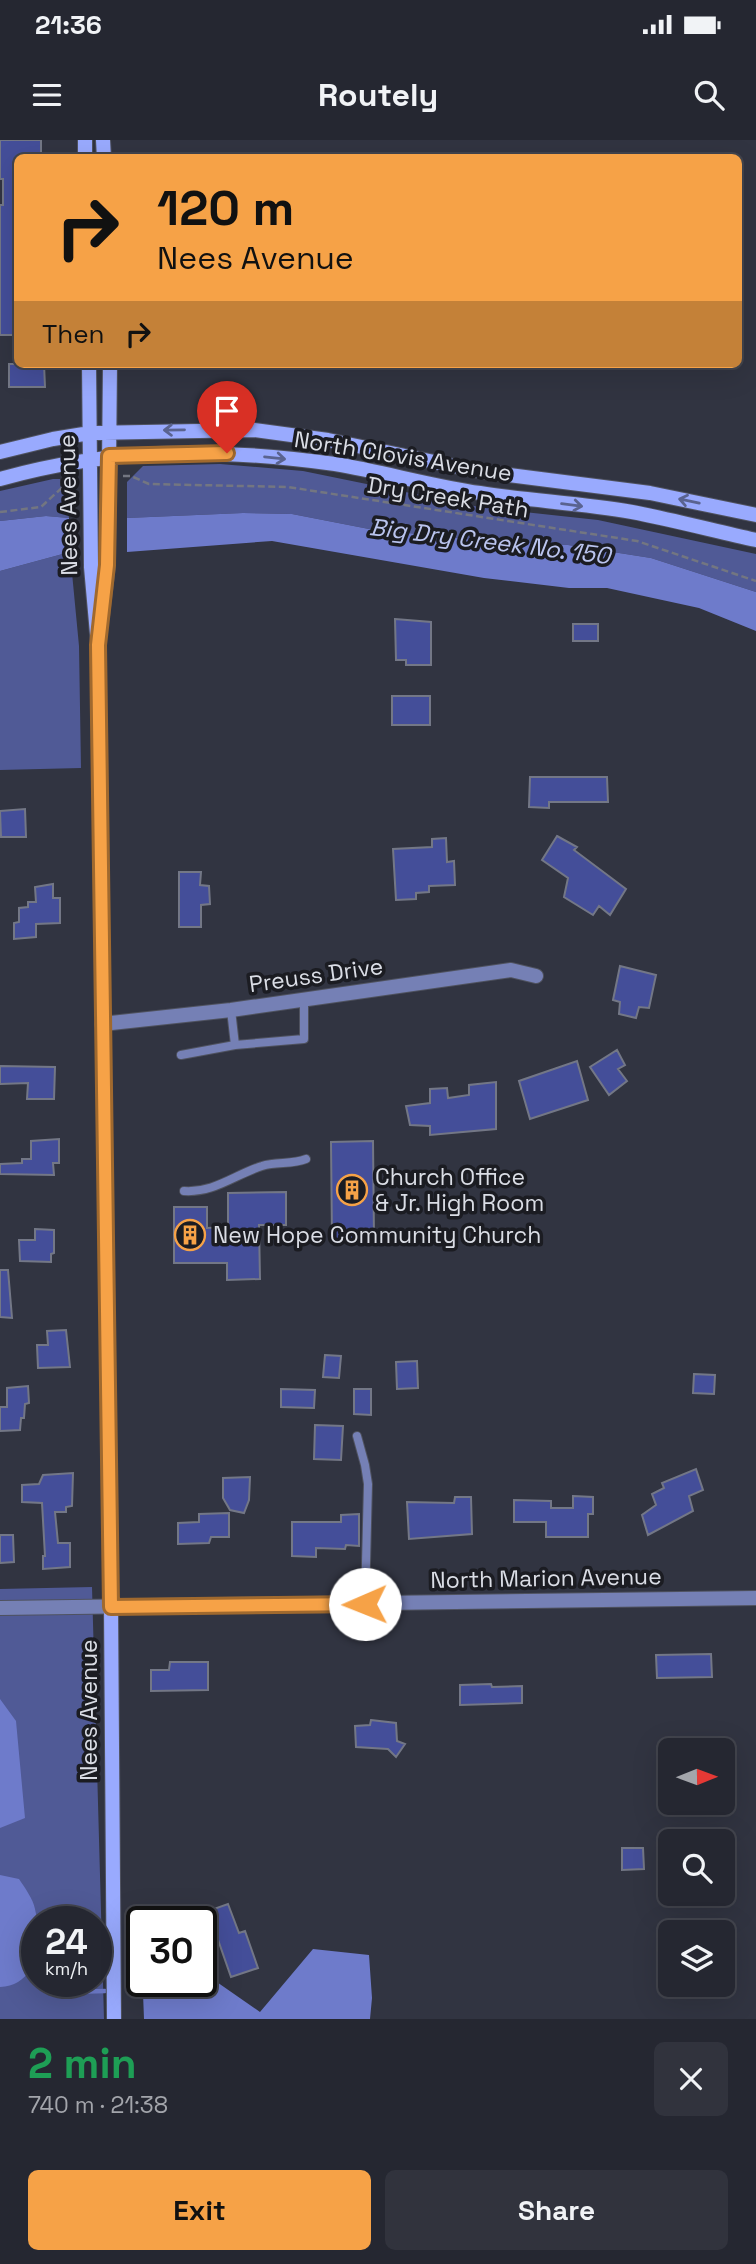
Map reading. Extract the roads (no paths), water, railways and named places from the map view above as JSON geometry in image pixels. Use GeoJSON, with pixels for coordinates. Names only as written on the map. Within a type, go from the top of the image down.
{"type":"FeatureCollection","features":[{"type":"Feature","properties":{"kind":"main road","name":"Nees Avenue"},"geometry":{"type":"LineString","coordinates":[[89,368],[91,567],[98,645],[114,2019]]}},
{"type":"Feature","properties":{"kind":"main road","name":"Nees Avenue"},"geometry":{"type":"LineString","coordinates":[[98,645],[107,565],[110,368]]}},
{"type":"Feature","properties":{"kind":"main road","name":"North Clovis Avenue"},"geometry":{"type":"LineString","coordinates":[[0,453],[90,433],[226,429],[304,436],[478,471],[650,493],[756,515]]}},
{"type":"Feature","properties":{"kind":"main road","name":"North Clovis Avenue"},"geometry":{"type":"LineString","coordinates":[[0,479],[53,464],[90,458],[227,453],[336,465],[478,493],[632,512],[756,541]]}},
{"type":"Feature","properties":{"kind":"street","name":"Preuss Drive"},"geometry":{"type":"LineString","coordinates":[[102,1024],[231,1010],[512,971],[536,976]]}},
{"type":"Feature","properties":{"kind":"street","name":"North Marion Avenue"},"geometry":{"type":"LineString","coordinates":[[0,1608],[756,1598]]}},
{"type":"Feature","properties":{"kind":"lane"},"geometry":{"type":"LineString","coordinates":[[181,1055],[235,1045],[304,1039],[304,1000]]}},
{"type":"Feature","properties":{"kind":"lane"},"geometry":{"type":"LineString","coordinates":[[231,1010],[235,1045]]}},
{"type":"Feature","properties":{"kind":"lane"},"geometry":{"type":"LineString","coordinates":[[184,1191],[202,1192],[264,1165],[306,1159]]}},
{"type":"Feature","properties":{"kind":"lane"},"geometry":{"type":"LineString","coordinates":[[357,1436],[368,1484],[365,1604]]}},
{"type":"Feature","properties":{"kind":"place","name":"Church Office & Jr. High Room"},"geometry":{"type":"Point","coordinates":[352,1190]}},
{"type":"Feature","properties":{"kind":"place","name":"New Hope Community Church"},"geometry":{"type":"Point","coordinates":[190,1235]}},
{"type":"Feature","properties":{"kind":"water label","name":"Big Dry Creek No. 150"},"geometry":{"type":"Point","coordinates":[490,541]}}]}
